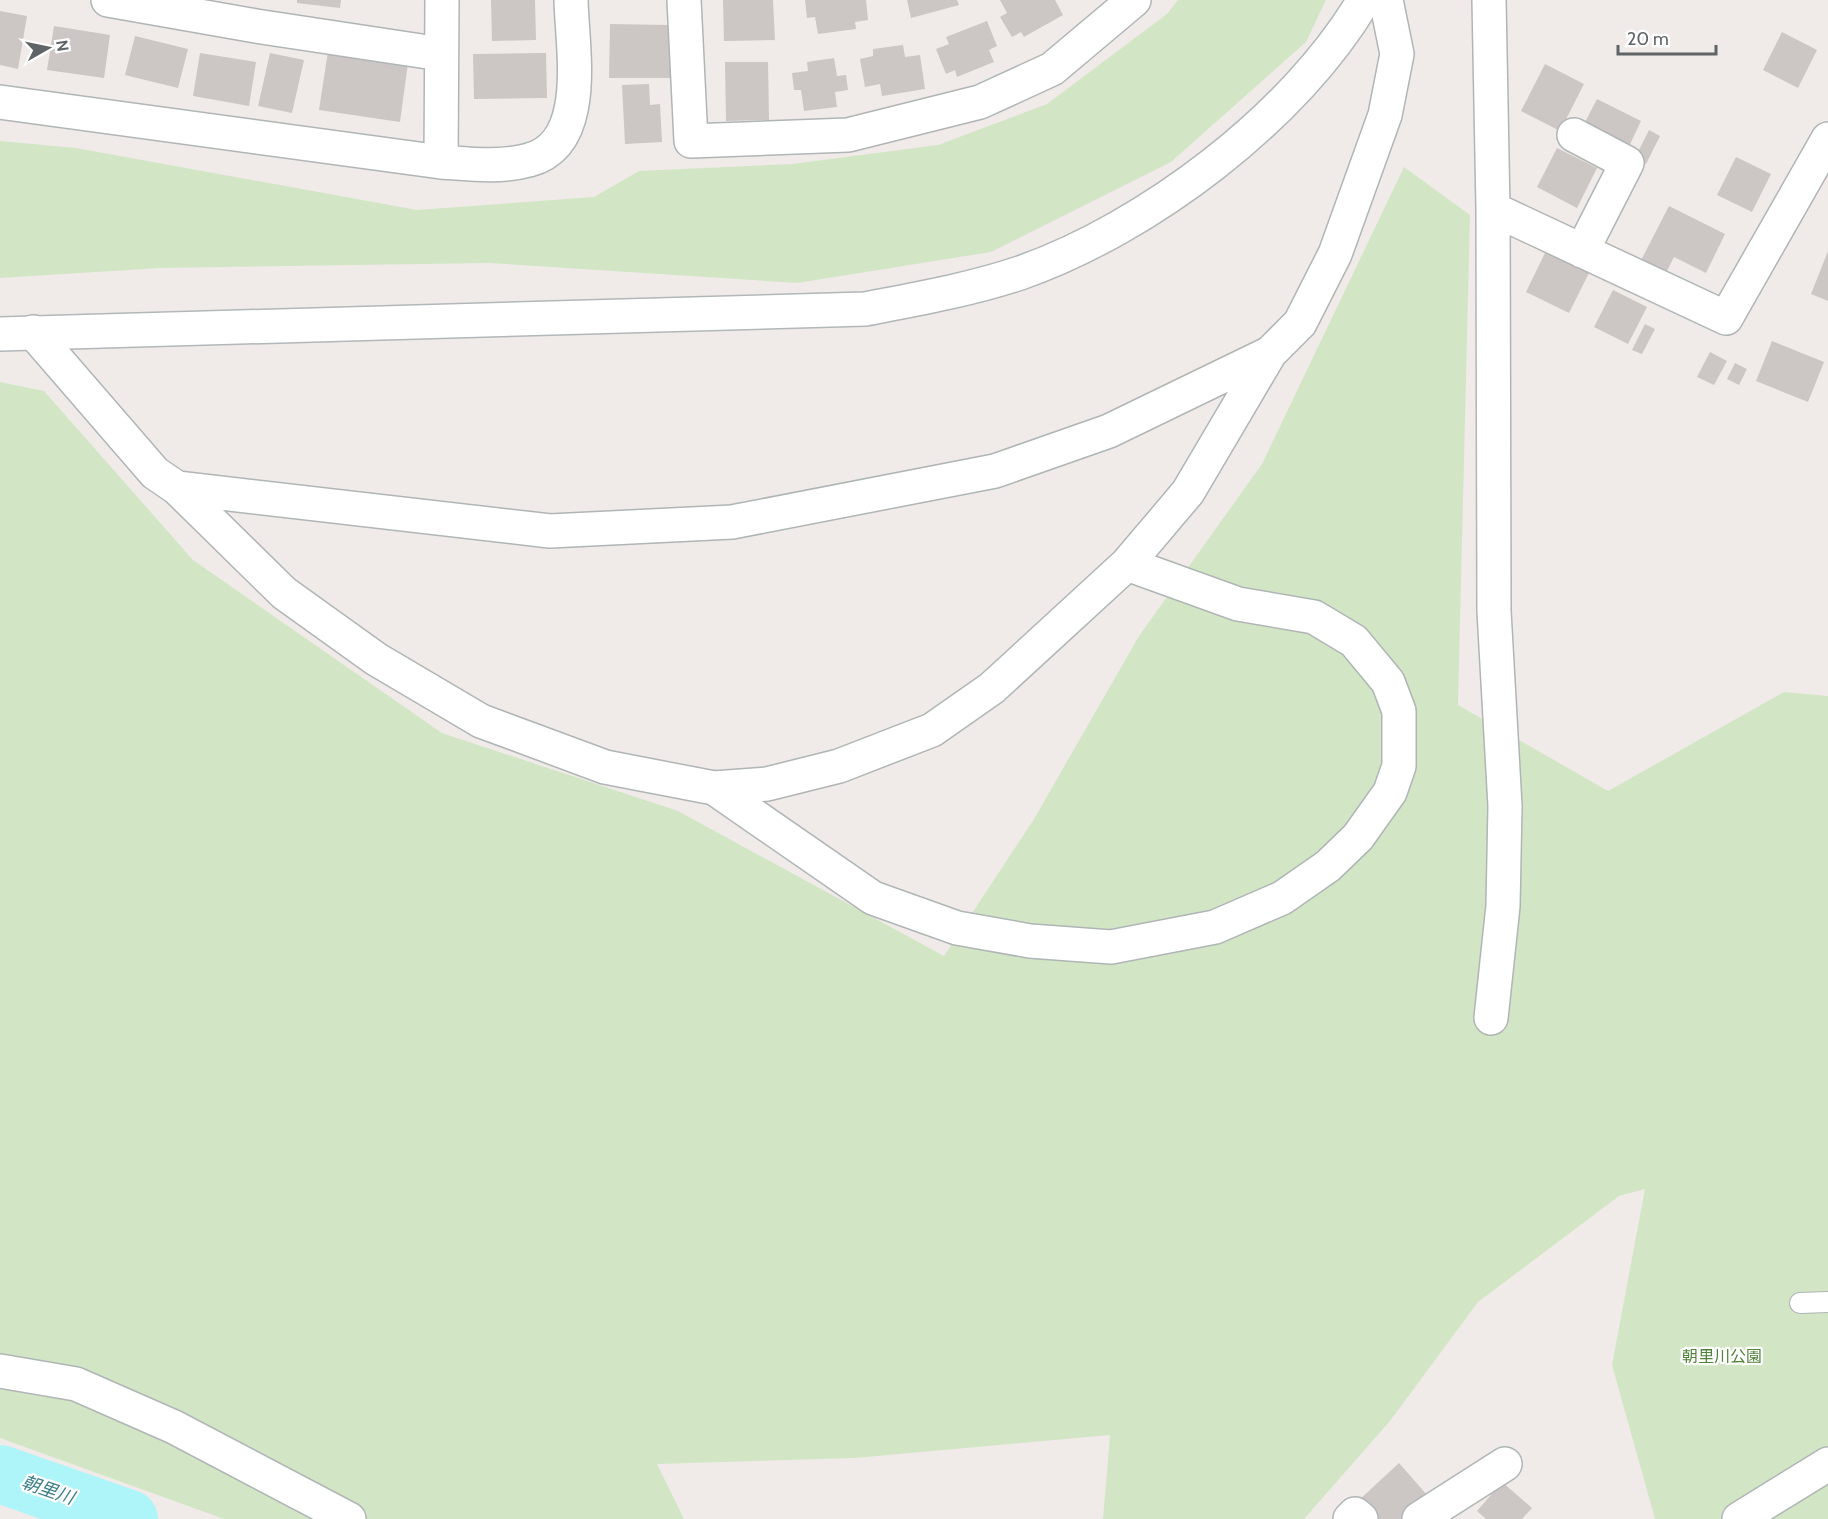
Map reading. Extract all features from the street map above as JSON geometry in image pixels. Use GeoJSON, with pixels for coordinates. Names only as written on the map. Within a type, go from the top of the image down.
{"type":"FeatureCollection","features":[{"type":"Feature","properties":{"kind":"street"},"geometry":{"type":"LineString","coordinates":[[108,0],[257,13],[441,54]]}},
{"type":"Feature","properties":{"kind":"street"},"geometry":{"type":"LineString","coordinates":[[441,162],[442,0]]}},
{"type":"Feature","properties":{"kind":"street"},"geometry":{"type":"LineString","coordinates":[[0,102],[441,162],[490,165],[530,160],[559,143],[574,105],[571,0]]}},
{"type":"Feature","properties":{"kind":"street"},"geometry":{"type":"LineString","coordinates":[[684,0],[691,141],[848,135],[980,102],[1052,69],[1134,0]]}},
{"type":"Feature","properties":{"kind":"street"},"geometry":{"type":"LineString","coordinates":[[0,334],[325,327],[441,320],[865,309],[960,291],[1021,272],[1091,242],[1145,212],[1209,166],[1280,106],[1350,24],[1364,0]]}},
{"type":"Feature","properties":{"kind":"street"},"geometry":{"type":"LineString","coordinates":[[33,332],[155,473],[177,488],[284,593],[376,659],[481,721],[605,767],[714,788],[767,784],[838,766],[932,730],[992,688],[1127,564],[1188,492],[1270,353],[1300,323],[1335,255],[1385,115],[1397,54],[1386,0]]}},
{"type":"Feature","properties":{"kind":"street"},"geometry":{"type":"LineString","coordinates":[[1489,0],[1493,209],[1494,611],[1505,806],[1503,906],[1491,1018]]}},
{"type":"Feature","properties":{"kind":"street"},"geometry":{"type":"LineString","coordinates":[[1574,135],[1628,164],[1582,251]]}},
{"type":"Feature","properties":{"kind":"street"},"geometry":{"type":"LineString","coordinates":[[1493,209],[1726,318],[1820,174],[1828,139]]}},
{"type":"Feature","properties":{"kind":"street"},"geometry":{"type":"LineString","coordinates":[[177,488],[550,531],[732,522],[995,471],[1109,430],[1270,353]]}},
{"type":"Feature","properties":{"kind":"street"},"geometry":{"type":"LineString","coordinates":[[714,788],[873,898],[957,928],[1030,941],[1111,947],[1215,927],[1282,898],[1328,866],[1358,837],[1390,792],[1399,766],[1399,711],[1388,682],[1354,641],[1314,617],[1238,604],[1127,564]]}},
{"type":"Feature","properties":{"kind":"street"},"geometry":{"type":"LineString","coordinates":[[0,1371],[76,1384],[174,1427],[349,1519]]}},
{"type":"Feature","properties":{"kind":"street"},"geometry":{"type":"LineString","coordinates":[[1419,1519],[1504,1464]]}},
{"type":"Feature","properties":{"kind":"street"},"geometry":{"type":"LineString","coordinates":[[1739,1519],[1828,1464]]}},
{"type":"Feature","properties":{"kind":"street"},"geometry":{"type":"LineString","coordinates":[[1350,1519],[1355,1514],[1361,1519]]}},
{"type":"Feature","properties":{"kind":"lane"},"geometry":{"type":"LineString","coordinates":[[1800,1303],[1828,1302]]}},
{"type":"Feature","properties":{"kind":"green space"},"geometry":{"type":"Polygon","coordinates":[[[1178,0],[1326,0],[1306,42],[1171,162],[991,252],[797,283],[489,263],[161,268],[0,278],[0,141],[76,148],[417,210],[594,197],[639,171],[792,164],[938,145],[1047,104],[1167,14],[1178,0]]]}},
{"type":"Feature","properties":{"kind":"green space","name":"朝里川公園"},"geometry":{"type":"Polygon","coordinates":[[[1404,167],[1470,215],[1458,705],[1608,791],[1784,692],[1828,696],[1828,1519],[1655,1519],[1612,1365],[1645,1189],[1619,1196],[1478,1302],[1390,1421],[1304,1519],[1103,1519],[1110,1435],[855,1458],[657,1464],[684,1519],[224,1519],[0,1438],[0,382],[44,391],[193,560],[442,733],[678,811],[944,956],[1034,819],[1139,636],[1262,464],[1404,167]]]}},
{"type":"Feature","properties":{"kind":"building"},"geometry":{"type":"Polygon","coordinates":[[[297,0],[341,0],[340,8],[297,3],[297,0]]]}},
{"type":"Feature","properties":{"kind":"building"},"geometry":{"type":"Polygon","coordinates":[[[491,0],[535,0],[536,40],[492,41],[491,0]]]}},
{"type":"Feature","properties":{"kind":"building"},"geometry":{"type":"Polygon","coordinates":[[[723,0],[773,0],[775,40],[724,41],[723,0]]]}},
{"type":"Feature","properties":{"kind":"building"},"geometry":{"type":"Polygon","coordinates":[[[805,0],[866,0],[868,20],[855,22],[856,29],[818,34],[815,17],[807,18],[805,0]]]}},
{"type":"Feature","properties":{"kind":"building"},"geometry":{"type":"Polygon","coordinates":[[[907,0],[957,0],[959,5],[911,18],[907,0]]]}},
{"type":"Feature","properties":{"kind":"building"},"geometry":{"type":"Polygon","coordinates":[[[1000,0],[1055,0],[1063,15],[1024,37],[1021,32],[1012,37],[1000,17],[1007,13],[1000,0]]]}},
{"type":"Feature","properties":{"kind":"building"},"geometry":{"type":"Polygon","coordinates":[[[0,11],[27,16],[18,69],[0,65],[0,11]]]}},
{"type":"Feature","properties":{"kind":"building"},"geometry":{"type":"Polygon","coordinates":[[[987,21],[997,46],[989,50],[994,62],[957,77],[955,70],[946,74],[936,49],[949,44],[946,37],[987,21]]]}},
{"type":"Feature","properties":{"kind":"building"},"geometry":{"type":"Polygon","coordinates":[[[610,24],[670,25],[670,78],[609,78],[610,24]]]}},
{"type":"Feature","properties":{"kind":"building"},"geometry":{"type":"Polygon","coordinates":[[[54,26],[110,35],[104,78],[47,70],[54,26]]]}},
{"type":"Feature","properties":{"kind":"building"},"geometry":{"type":"Polygon","coordinates":[[[1782,32],[1817,50],[1798,88],[1763,70],[1782,32]]]}},
{"type":"Feature","properties":{"kind":"building"},"geometry":{"type":"Polygon","coordinates":[[[135,36],[188,49],[178,88],[125,75],[135,36]]]}},
{"type":"Feature","properties":{"kind":"building"},"geometry":{"type":"Polygon","coordinates":[[[903,45],[905,57],[920,55],[925,89],[882,96],[880,84],[865,87],[860,59],[873,56],[873,49],[903,45]]]}},
{"type":"Feature","properties":{"kind":"building"},"geometry":{"type":"Polygon","coordinates":[[[328,51],[408,63],[400,122],[319,110],[328,51]]]}},
{"type":"Feature","properties":{"kind":"building"},"geometry":{"type":"Polygon","coordinates":[[[200,53],[256,62],[249,106],[193,96],[200,53]]]}},
{"type":"Feature","properties":{"kind":"building"},"geometry":{"type":"Polygon","coordinates":[[[270,53],[304,60],[292,113],[258,106],[270,53]]]}},
{"type":"Feature","properties":{"kind":"building"},"geometry":{"type":"Polygon","coordinates":[[[546,53],[547,98],[474,99],[473,54],[546,53]]]}},
{"type":"Feature","properties":{"kind":"building"},"geometry":{"type":"Polygon","coordinates":[[[834,58],[837,76],[846,75],[848,90],[835,92],[837,107],[804,111],[801,90],[794,90],[792,73],[808,71],[807,62],[834,58]]]}},
{"type":"Feature","properties":{"kind":"building"},"geometry":{"type":"Polygon","coordinates":[[[725,62],[768,62],[769,120],[726,121],[725,62]]]}},
{"type":"Feature","properties":{"kind":"building"},"geometry":{"type":"Polygon","coordinates":[[[1545,64],[1584,84],[1560,131],[1521,111],[1545,64]]]}},
{"type":"Feature","properties":{"kind":"building"},"geometry":{"type":"Polygon","coordinates":[[[649,84],[650,105],[660,104],[662,142],[625,144],[622,85],[649,84]]]}},
{"type":"Feature","properties":{"kind":"building"},"geometry":{"type":"Polygon","coordinates":[[[1597,99],[1641,121],[1624,157],[1579,134],[1597,99]]]}},
{"type":"Feature","properties":{"kind":"building"},"geometry":{"type":"Polygon","coordinates":[[[1649,130],[1660,136],[1646,164],[1635,158],[1649,130]]]}},
{"type":"Feature","properties":{"kind":"building"},"geometry":{"type":"Polygon","coordinates":[[[1557,148],[1597,168],[1577,208],[1537,187],[1557,148]]]}},
{"type":"Feature","properties":{"kind":"building"},"geometry":{"type":"Polygon","coordinates":[[[1736,157],[1771,174],[1752,212],[1717,195],[1736,157]]]}},
{"type":"Feature","properties":{"kind":"building"},"geometry":{"type":"Polygon","coordinates":[[[1669,206],[1725,234],[1706,273],[1674,257],[1661,283],[1636,270],[1669,206]]]}},
{"type":"Feature","properties":{"kind":"building"},"geometry":{"type":"Polygon","coordinates":[[[1546,251],[1589,273],[1569,313],[1526,292],[1546,251]]]}},
{"type":"Feature","properties":{"kind":"building"},"geometry":{"type":"Polygon","coordinates":[[[1828,251],[1828,301],[1811,294],[1828,251]]]}},
{"type":"Feature","properties":{"kind":"building"},"geometry":{"type":"Polygon","coordinates":[[[1613,290],[1647,307],[1628,344],[1594,327],[1613,290]]]}},
{"type":"Feature","properties":{"kind":"building"},"geometry":{"type":"Polygon","coordinates":[[[1645,324],[1655,329],[1642,354],[1632,350],[1645,324]]]}},
{"type":"Feature","properties":{"kind":"building"},"geometry":{"type":"Polygon","coordinates":[[[1772,341],[1824,362],[1808,402],[1756,381],[1772,341]]]}},
{"type":"Feature","properties":{"kind":"building"},"geometry":{"type":"Polygon","coordinates":[[[1710,352],[1727,361],[1714,385],[1697,377],[1710,352]]]}},
{"type":"Feature","properties":{"kind":"building"},"geometry":{"type":"Polygon","coordinates":[[[1735,363],[1747,369],[1739,385],[1727,379],[1735,363]]]}},
{"type":"Feature","properties":{"kind":"building"},"geometry":{"type":"Polygon","coordinates":[[[1399,1463],[1427,1495],[1401,1519],[1375,1519],[1358,1501],[1399,1463]]]}},
{"type":"Feature","properties":{"kind":"building"},"geometry":{"type":"Polygon","coordinates":[[[1502,1482],[1532,1508],[1522,1519],[1486,1519],[1477,1511],[1502,1482]]]}},
{"type":"Feature","properties":{"kind":"waterway","name":"朝里川"},"geometry":{"type":"LineString","coordinates":[[0,1474],[129,1519]]}}]}
